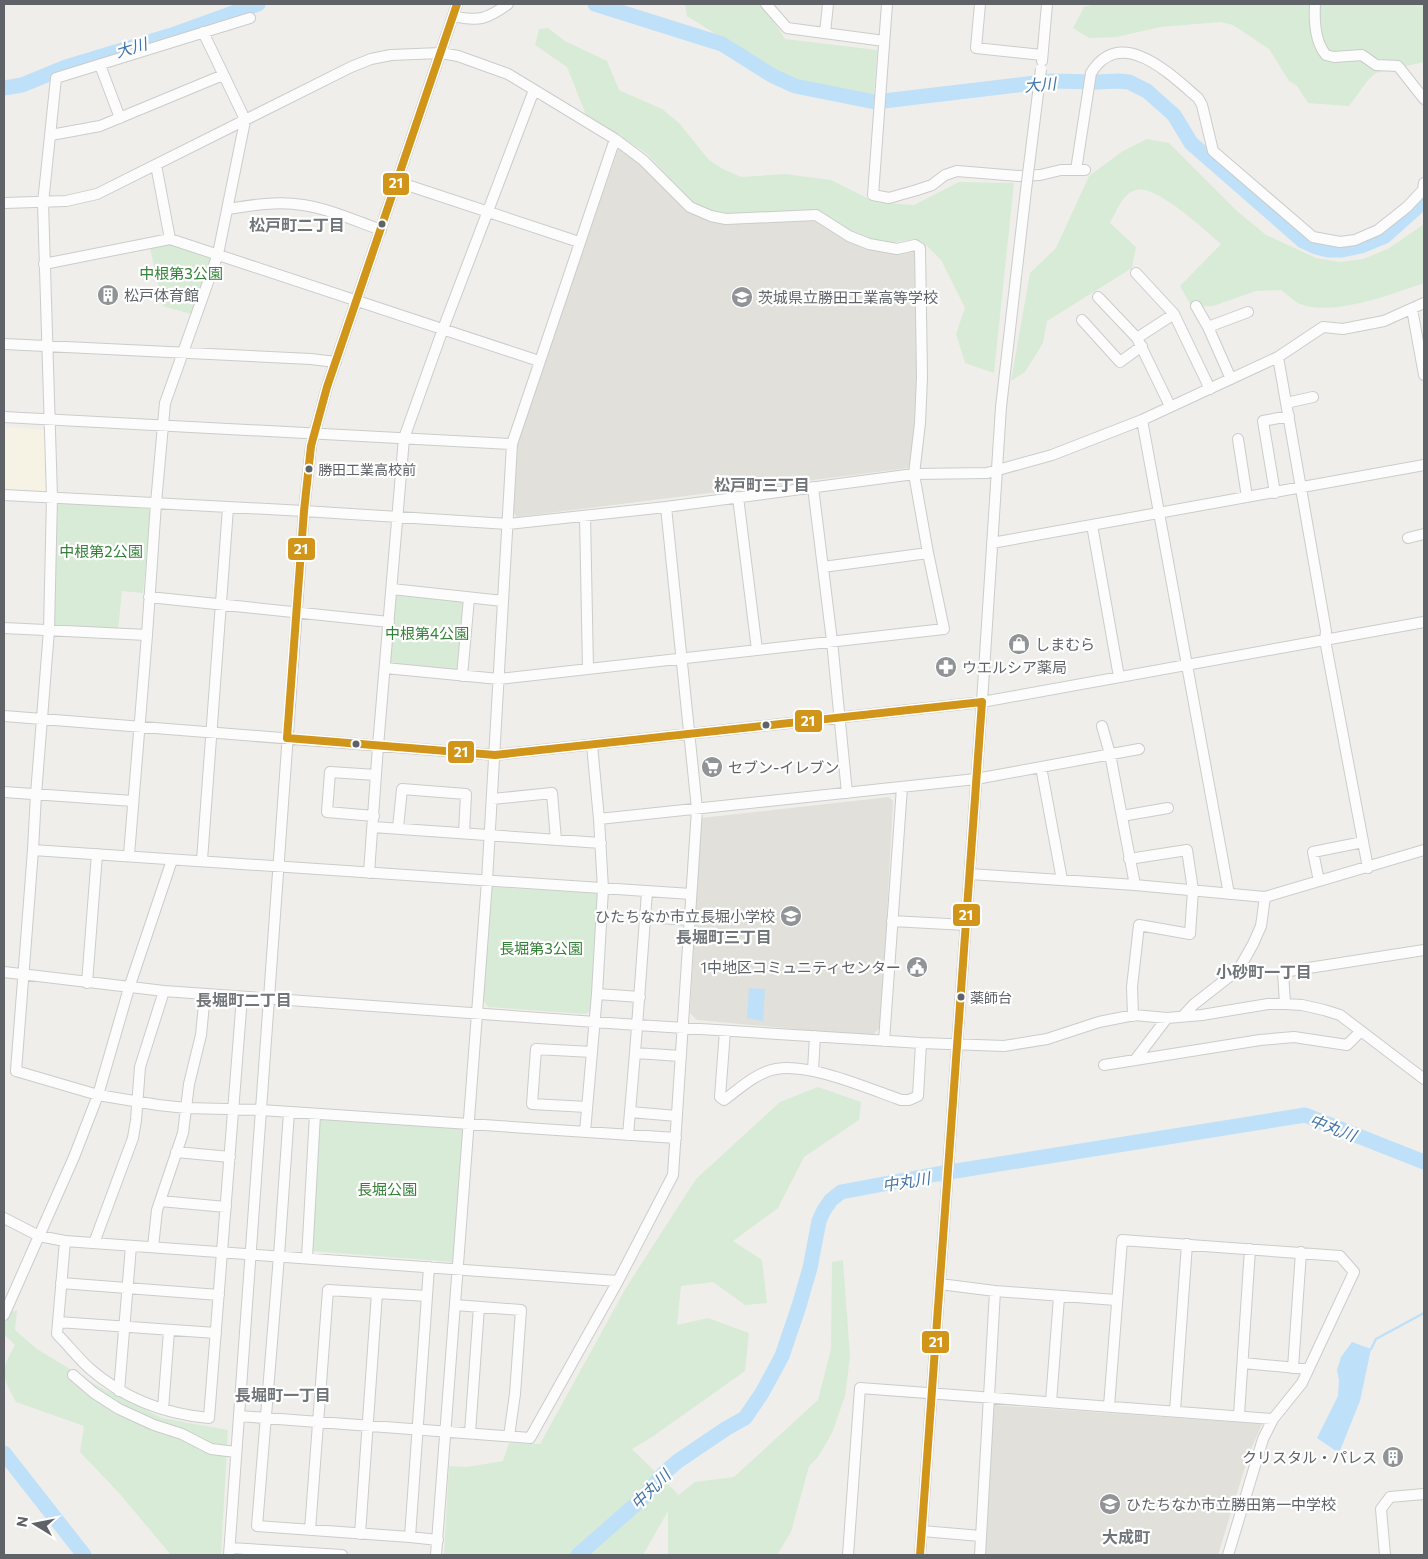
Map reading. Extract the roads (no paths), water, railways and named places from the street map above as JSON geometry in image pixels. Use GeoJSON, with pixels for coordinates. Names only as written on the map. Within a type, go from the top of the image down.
{"type":"FeatureCollection","features":[{"type":"Feature","properties":{"kind":"street"},"geometry":{"type":"LineString","coordinates":[[342,1555],[230,1552],[296,612],[304,511],[314,433],[336,362],[458,4]]}},
{"type":"Feature","properties":{"kind":"street"},"geometry":{"type":"LineString","coordinates":[[453,16],[475,20],[493,14],[508,4]]}},
{"type":"Feature","properties":{"kind":"street"},"geometry":{"type":"LineString","coordinates":[[766,4],[786,28],[884,40]]}},
{"type":"Feature","properties":{"kind":"street"},"geometry":{"type":"LineString","coordinates":[[825,33],[828,4]]}},
{"type":"Feature","properties":{"kind":"street"},"geometry":{"type":"LineString","coordinates":[[887,4],[873,195],[889,198],[918,190],[932,185],[945,176],[957,171],[1018,176],[1040,175],[1061,170],[1081,170],[1088,90],[1091,77],[1098,61],[1126,52],[1155,62],[1198,98],[1202,105],[1213,152],[1313,237],[1340,242],[1355,240],[1378,230],[1423,190],[1424,183]]}},
{"type":"Feature","properties":{"kind":"street"},"geometry":{"type":"LineString","coordinates":[[980,4],[976,48],[1042,55]]}},
{"type":"Feature","properties":{"kind":"street"},"geometry":{"type":"LineString","coordinates":[[920,1555],[970,874],[1001,407],[1047,4]]}},
{"type":"Feature","properties":{"kind":"street"},"geometry":{"type":"LineString","coordinates":[[1315,4],[1317,37],[1326,55],[1334,57],[1362,55],[1376,65],[1398,66],[1424,99]]}},
{"type":"Feature","properties":{"kind":"street"},"geometry":{"type":"LineString","coordinates":[[250,18],[56,78],[43,203],[52,497],[49,630],[16,1071],[98,1095],[186,1108],[261,1110],[676,1138]]}},
{"type":"Feature","properties":{"kind":"street"},"geometry":{"type":"LineString","coordinates":[[129,855],[165,403],[218,254],[245,121],[203,32]]}},
{"type":"Feature","properties":{"kind":"street"},"geometry":{"type":"LineString","coordinates":[[4,203],[66,201],[97,194],[351,67],[371,59],[391,55],[441,53],[458,56],[508,74],[615,139],[643,160],[690,206],[711,216],[726,219],[816,214],[849,236],[869,244],[897,249],[918,245],[920,248],[922,377],[920,423],[914,474],[944,629],[499,679],[385,668]]}},
{"type":"Feature","properties":{"kind":"street"},"geometry":{"type":"LineString","coordinates":[[100,65],[120,118]]}},
{"type":"Feature","properties":{"kind":"street"},"geometry":{"type":"LineString","coordinates":[[51,135],[100,126],[223,75]]}},
{"type":"Feature","properties":{"kind":"street"},"geometry":{"type":"LineString","coordinates":[[370,873],[378,746],[404,438],[443,329],[534,90]]}},
{"type":"Feature","properties":{"kind":"street"},"geometry":{"type":"LineString","coordinates":[[436,1555],[487,881],[512,444],[538,361],[615,139]]}},
{"type":"Feature","properties":{"kind":"street"},"geometry":{"type":"LineString","coordinates":[[156,165],[170,239]]}},
{"type":"Feature","properties":{"kind":"street"},"geometry":{"type":"LineString","coordinates":[[398,182],[580,242]]}},
{"type":"Feature","properties":{"kind":"street"},"geometry":{"type":"LineString","coordinates":[[228,209],[254,204],[301,205],[328,211],[381,230]]}},
{"type":"Feature","properties":{"kind":"street"},"geometry":{"type":"LineString","coordinates":[[44,264],[170,239],[538,361]]}},
{"type":"Feature","properties":{"kind":"street"},"geometry":{"type":"LineString","coordinates":[[1136,272],[1174,314],[1210,389]]}},
{"type":"Feature","properties":{"kind":"street"},"geometry":{"type":"LineString","coordinates":[[1098,297],[1139,342],[1170,406]]}},
{"type":"Feature","properties":{"kind":"street"},"geometry":{"type":"LineString","coordinates":[[4,495],[508,524],[914,474],[987,473],[1052,455],[1142,420],[1278,357],[1323,327],[1342,329],[1384,321],[1424,303]]}},
{"type":"Feature","properties":{"kind":"street"},"geometry":{"type":"LineString","coordinates":[[1196,306],[1232,379]]}},
{"type":"Feature","properties":{"kind":"street"},"geometry":{"type":"LineString","coordinates":[[1412,309],[1424,375]]}},
{"type":"Feature","properties":{"kind":"street"},"geometry":{"type":"LineString","coordinates":[[1208,327],[1248,312]]}},
{"type":"Feature","properties":{"kind":"street"},"geometry":{"type":"LineString","coordinates":[[1082,320],[1120,362],[1139,342],[1174,314]]}},
{"type":"Feature","properties":{"kind":"street"},"geometry":{"type":"LineString","coordinates":[[4,344],[182,354],[303,358],[336,362]]}},
{"type":"Feature","properties":{"kind":"street"},"geometry":{"type":"LineString","coordinates":[[1278,357],[1326,630],[1325,640],[1368,868]]}},
{"type":"Feature","properties":{"kind":"street"},"geometry":{"type":"LineString","coordinates":[[1286,403],[1313,397]]}},
{"type":"Feature","properties":{"kind":"street"},"geometry":{"type":"LineString","coordinates":[[1275,493],[1263,421],[1288,416]]}},
{"type":"Feature","properties":{"kind":"street"},"geometry":{"type":"LineString","coordinates":[[4,418],[512,444]]}},
{"type":"Feature","properties":{"kind":"street"},"geometry":{"type":"LineString","coordinates":[[1142,420],[1229,894]]}},
{"type":"Feature","properties":{"kind":"street"},"geometry":{"type":"LineString","coordinates":[[1238,439],[1247,497]]}},
{"type":"Feature","properties":{"kind":"street"},"geometry":{"type":"LineString","coordinates":[[992,543],[1424,465]]}},
{"type":"Feature","properties":{"kind":"street"},"geometry":{"type":"LineString","coordinates":[[813,487],[832,641],[847,793]]}},
{"type":"Feature","properties":{"kind":"street"},"geometry":{"type":"LineString","coordinates":[[738,497],[757,650]]}},
{"type":"Feature","properties":{"kind":"street"},"geometry":{"type":"LineString","coordinates":[[239,1416],[530,1438],[618,1281],[673,1175],[697,809],[666,506]]}},
{"type":"Feature","properties":{"kind":"street"},"geometry":{"type":"LineString","coordinates":[[202,860],[228,508]]}},
{"type":"Feature","properties":{"kind":"street"},"geometry":{"type":"LineString","coordinates":[[585,516],[588,669]]}},
{"type":"Feature","properties":{"kind":"street"},"geometry":{"type":"LineString","coordinates":[[1092,526],[1119,677]]}},
{"type":"Feature","properties":{"kind":"street"},"geometry":{"type":"LineString","coordinates":[[1408,538],[1424,534]]}},
{"type":"Feature","properties":{"kind":"street"},"geometry":{"type":"LineString","coordinates":[[823,566],[928,553]]}},
{"type":"Feature","properties":{"kind":"street"},"geometry":{"type":"LineString","coordinates":[[392,589],[503,601]]}},
{"type":"Feature","properties":{"kind":"street"},"geometry":{"type":"LineString","coordinates":[[149,597],[389,622]]}},
{"type":"Feature","properties":{"kind":"street"},"geometry":{"type":"LineString","coordinates":[[462,676],[469,598]]}},
{"type":"Feature","properties":{"kind":"street"},"geometry":{"type":"LineString","coordinates":[[4,716],[495,755],[982,702],[1424,622]]}},
{"type":"Feature","properties":{"kind":"street"},"geometry":{"type":"LineString","coordinates":[[4,628],[147,635]]}},
{"type":"Feature","properties":{"kind":"street"},"geometry":{"type":"LineString","coordinates":[[1102,726],[1110,754],[1135,885]]}},
{"type":"Feature","properties":{"kind":"street"},"geometry":{"type":"LineString","coordinates":[[585,1132],[595,1022],[603,888],[592,745]]}},
{"type":"Feature","properties":{"kind":"street"},"geometry":{"type":"LineString","coordinates":[[599,820],[976,779],[1139,749]]}},
{"type":"Feature","properties":{"kind":"street"},"geometry":{"type":"LineString","coordinates":[[1041,767],[1062,880]]}},
{"type":"Feature","properties":{"kind":"street"},"geometry":{"type":"LineString","coordinates":[[374,816],[327,812],[330,772],[376,776]]}},
{"type":"Feature","properties":{"kind":"street"},"geometry":{"type":"LineString","coordinates":[[884,1041],[902,787]]}},
{"type":"Feature","properties":{"kind":"street"},"geometry":{"type":"LineString","coordinates":[[398,828],[402,789],[466,794],[464,833]]}},
{"type":"Feature","properties":{"kind":"street"},"geometry":{"type":"LineString","coordinates":[[4,792],[133,801]]}},
{"type":"Feature","properties":{"kind":"street"},"geometry":{"type":"LineString","coordinates":[[492,799],[552,793],[556,840]]}},
{"type":"Feature","properties":{"kind":"street"},"geometry":{"type":"LineString","coordinates":[[1122,816],[1168,808]]}},
{"type":"Feature","properties":{"kind":"street"},"geometry":{"type":"LineString","coordinates":[[373,827],[601,843]]}},
{"type":"Feature","properties":{"kind":"street"},"geometry":{"type":"LineString","coordinates":[[1319,882],[1313,852],[1362,842]]}},
{"type":"Feature","properties":{"kind":"street"},"geometry":{"type":"LineString","coordinates":[[33,850],[691,894]]}},
{"type":"Feature","properties":{"kind":"street"},"geometry":{"type":"LineString","coordinates":[[1129,859],[1187,850],[1193,890],[1190,934],[1139,926],[1132,987],[1133,1016]]}},
{"type":"Feature","properties":{"kind":"street"},"geometry":{"type":"LineString","coordinates":[[970,874],[1135,885],[1265,897],[1424,850]]}},
{"type":"Feature","properties":{"kind":"street"},"geometry":{"type":"LineString","coordinates":[[87,983],[96,854]]}},
{"type":"Feature","properties":{"kind":"street"},"geometry":{"type":"LineString","coordinates":[[4,1314],[74,1157],[98,1095],[129,988],[172,860]]}},
{"type":"Feature","properties":{"kind":"street"},"geometry":{"type":"LineString","coordinates":[[628,1135],[648,892]]}},
{"type":"Feature","properties":{"kind":"street"},"geometry":{"type":"LineString","coordinates":[[1183,1016],[1239,969],[1261,926],[1265,897]]}},
{"type":"Feature","properties":{"kind":"street"},"geometry":{"type":"LineString","coordinates":[[646,917],[690,920]]}},
{"type":"Feature","properties":{"kind":"street"},"geometry":{"type":"LineString","coordinates":[[892,921],[966,926]]}},
{"type":"Feature","properties":{"kind":"street"},"geometry":{"type":"LineString","coordinates":[[1285,1004],[1284,972],[1424,950]]}},
{"type":"Feature","properties":{"kind":"street"},"geometry":{"type":"LineString","coordinates":[[4,972],[164,992],[725,1031],[921,1043],[1015,1046],[1046,1039],[1099,1022],[1133,1016],[1167,1018],[1202,1015],[1268,1004],[1302,1005],[1340,1016],[1424,1079]]}},
{"type":"Feature","properties":{"kind":"street"},"geometry":{"type":"LineString","coordinates":[[94,1243],[133,1138],[140,1067],[164,992]]}},
{"type":"Feature","properties":{"kind":"street"},"geometry":{"type":"LineString","coordinates":[[153,1247],[157,1210],[183,1133],[189,1084],[201,1035],[204,994]]}},
{"type":"Feature","properties":{"kind":"street"},"geometry":{"type":"LineString","coordinates":[[597,994],[640,997]]}},
{"type":"Feature","properties":{"kind":"street"},"geometry":{"type":"LineString","coordinates":[[65,1241],[57,1334],[89,1368],[119,1391],[136,1400],[186,1416],[210,1418],[242,997]]}},
{"type":"Feature","properties":{"kind":"street"},"geometry":{"type":"LineString","coordinates":[[1135,1060],[1167,1018]]}},
{"type":"Feature","properties":{"kind":"street"},"geometry":{"type":"LineString","coordinates":[[725,1031],[720,1097],[724,1100],[759,1075],[775,1069],[792,1068],[813,1070],[901,1100],[909,1100],[918,1096],[921,1043]]}},
{"type":"Feature","properties":{"kind":"street"},"geometry":{"type":"LineString","coordinates":[[1104,1065],[1260,1040],[1294,1037],[1347,1045],[1361,1031]]}},
{"type":"Feature","properties":{"kind":"street"},"geometry":{"type":"LineString","coordinates":[[813,1070],[815,1036]]}},
{"type":"Feature","properties":{"kind":"street"},"geometry":{"type":"LineString","coordinates":[[588,1107],[532,1104],[536,1049],[592,1052]]}},
{"type":"Feature","properties":{"kind":"street"},"geometry":{"type":"LineString","coordinates":[[635,1054],[681,1056]]}},
{"type":"Feature","properties":{"kind":"street"},"geometry":{"type":"LineString","coordinates":[[289,1112],[280,1256],[257,1526],[438,1540]]}},
{"type":"Feature","properties":{"kind":"street"},"geometry":{"type":"LineString","coordinates":[[630,1112],[677,1116]]}},
{"type":"Feature","properties":{"kind":"street"},"geometry":{"type":"LineString","coordinates":[[307,1258],[315,1114]]}},
{"type":"Feature","properties":{"kind":"street"},"geometry":{"type":"LineString","coordinates":[[176,1152],[230,1157]]}},
{"type":"Feature","properties":{"kind":"street"},"geometry":{"type":"LineString","coordinates":[[160,1201],[226,1207]]}},
{"type":"Feature","properties":{"kind":"street"},"geometry":{"type":"LineString","coordinates":[[4,1218],[39,1236],[65,1241],[618,1281]]}},
{"type":"Feature","properties":{"kind":"street"},"geometry":{"type":"LineString","coordinates":[[1109,1406],[1122,1240],[1340,1256],[1354,1272],[1302,1383],[1273,1419],[1257,1456],[1228,1555]]}},
{"type":"Feature","properties":{"kind":"street"},"geometry":{"type":"LineString","coordinates":[[1175,1411],[1187,1244]]}},
{"type":"Feature","properties":{"kind":"street"},"geometry":{"type":"LineString","coordinates":[[119,1391],[131,1246]]}},
{"type":"Feature","properties":{"kind":"street"},"geometry":{"type":"LineString","coordinates":[[1239,1415],[1250,1248]]}},
{"type":"Feature","properties":{"kind":"street"},"geometry":{"type":"LineString","coordinates":[[1293,1368],[1301,1252]]}},
{"type":"Feature","properties":{"kind":"street"},"geometry":{"type":"LineString","coordinates":[[410,1537],[416,1429],[429,1267]]}},
{"type":"Feature","properties":{"kind":"street"},"geometry":{"type":"LineString","coordinates":[[61,1283],[219,1295]]}},
{"type":"Feature","properties":{"kind":"street"},"geometry":{"type":"LineString","coordinates":[[940,1284],[1059,1297],[1116,1300]]}},
{"type":"Feature","properties":{"kind":"street"},"geometry":{"type":"LineString","coordinates":[[310,1530],[328,1290],[426,1296]]}},
{"type":"Feature","properties":{"kind":"street"},"geometry":{"type":"LineString","coordinates":[[980,1555],[995,1291]]}},
{"type":"Feature","properties":{"kind":"street"},"geometry":{"type":"LineString","coordinates":[[360,1534],[377,1293]]}},
{"type":"Feature","properties":{"kind":"street"},"geometry":{"type":"LineString","coordinates":[[1051,1402],[1059,1297]]}},
{"type":"Feature","properties":{"kind":"street"},"geometry":{"type":"LineString","coordinates":[[455,1305],[521,1310],[515,1394],[509,1436]]}},
{"type":"Feature","properties":{"kind":"street"},"geometry":{"type":"LineString","coordinates":[[470,1433],[479,1307]]}},
{"type":"Feature","properties":{"kind":"street"},"geometry":{"type":"LineString","coordinates":[[58,1322],[216,1333]]}},
{"type":"Feature","properties":{"kind":"street"},"geometry":{"type":"LineString","coordinates":[[163,1409],[169,1331]]}},
{"type":"Feature","properties":{"kind":"street"},"geometry":{"type":"LineString","coordinates":[[1243,1363],[1308,1369]]}},
{"type":"Feature","properties":{"kind":"street"},"geometry":{"type":"LineString","coordinates":[[73,1375],[94,1393],[119,1410],[154,1425],[182,1434],[211,1449],[236,1452]]}},
{"type":"Feature","properties":{"kind":"street"},"geometry":{"type":"LineString","coordinates":[[848,1555],[860,1388],[1273,1419]]}},
{"type":"Feature","properties":{"kind":"street"},"geometry":{"type":"LineString","coordinates":[[1385,1555],[1381,1508],[1390,1496],[1424,1494]]}},
{"type":"Feature","properties":{"kind":"street"},"geometry":{"type":"LineString","coordinates":[[922,1531],[981,1536]]}},
{"type":"Feature","properties":{"kind":"water"},"geometry":{"type":"Polygon","coordinates":[[[749,988],[765,989],[763,1021],[747,1018],[749,988]]]}},
{"type":"Feature","properties":{"kind":"water"},"geometry":{"type":"Polygon","coordinates":[[[1352,1342],[1371,1349],[1360,1401],[1339,1453],[1317,1438],[1338,1396],[1339,1380],[1337,1370],[1341,1357],[1352,1342]]]}},
{"type":"Feature","properties":{"kind":"waterway","name":"大川"},"geometry":{"type":"LineString","coordinates":[[4,88],[22,85],[66,67],[172,35],[258,4]]}},
{"type":"Feature","properties":{"kind":"waterway","name":"大川"},"geometry":{"type":"LineString","coordinates":[[595,4],[722,44],[773,76],[795,86],[875,102],[1052,81],[1129,82],[1147,91],[1174,115],[1191,143],[1303,241],[1328,250],[1342,250],[1361,246],[1385,236],[1424,201]]}},
{"type":"Feature","properties":{"kind":"waterway","name":"中丸川"},"geometry":{"type":"LineString","coordinates":[[578,1555],[643,1498],[664,1473],[678,1461],[745,1418],[762,1393],[782,1356],[810,1268],[819,1221],[831,1200],[841,1192],[937,1174],[1305,1115],[1424,1162]]}},
{"type":"Feature","properties":{"kind":"waterway"},"geometry":{"type":"LineString","coordinates":[[1371,1349],[1376,1339],[1424,1313]]}},
{"type":"Feature","properties":{"kind":"waterway","name":"中丸川"},"geometry":{"type":"LineString","coordinates":[[4,1453],[84,1555]]}},
{"type":"Feature","properties":{"kind":"place","name":"松戸体育館"},"geometry":{"type":"Point","coordinates":[108,295]}},
{"type":"Feature","properties":{"kind":"place","name":"茨城県立勝田工業高等学校"},"geometry":{"type":"Point","coordinates":[742,297]}},
{"type":"Feature","properties":{"kind":"place","name":"勝田工業高校前"},"geometry":{"type":"Point","coordinates":[309,469]}},
{"type":"Feature","properties":{"kind":"place","name":"しまむら"},"geometry":{"type":"Point","coordinates":[1019,644]}},
{"type":"Feature","properties":{"kind":"place","name":"ウエルシア薬局"},"geometry":{"type":"Point","coordinates":[946,667]}},
{"type":"Feature","properties":{"kind":"place","name":"セブン-イレブン"},"geometry":{"type":"Point","coordinates":[712,767]}},
{"type":"Feature","properties":{"kind":"place","name":"ひたちなか市立長堀小学校"},"geometry":{"type":"Point","coordinates":[791,916]}},
{"type":"Feature","properties":{"kind":"place","name":"1中地区コミュニティセンター"},"geometry":{"type":"Point","coordinates":[917,967]}},
{"type":"Feature","properties":{"kind":"place","name":"薬師台"},"geometry":{"type":"Point","coordinates":[961,997]}},
{"type":"Feature","properties":{"kind":"place","name":"クリスタル・パレス"},"geometry":{"type":"Point","coordinates":[1393,1457]}},
{"type":"Feature","properties":{"kind":"place","name":"ひたちなか市立勝田第一中学校"},"geometry":{"type":"Point","coordinates":[1110,1504]}},
{"type":"Feature","properties":{"kind":"district","name":"松戸町二丁目"},"geometry":{"type":"Point","coordinates":[297,224]}},
{"type":"Feature","properties":{"kind":"district","name":"松戸町三丁目"},"geometry":{"type":"Point","coordinates":[762,484]}},
{"type":"Feature","properties":{"kind":"district","name":"長堀町三丁目"},"geometry":{"type":"Point","coordinates":[724,936]}},
{"type":"Feature","properties":{"kind":"district","name":"小砂町一丁目"},"geometry":{"type":"Point","coordinates":[1264,971]}},
{"type":"Feature","properties":{"kind":"district","name":"長堀町二丁目"},"geometry":{"type":"Point","coordinates":[244,999]}},
{"type":"Feature","properties":{"kind":"district","name":"長堀町一丁目"},"geometry":{"type":"Point","coordinates":[283,1394]}},
{"type":"Feature","properties":{"kind":"district","name":"大成町"},"geometry":{"type":"Point","coordinates":[1126,1536]}},
{"type":"Feature","properties":{"kind":"park label","name":"中根第3公園"},"geometry":{"type":"Point","coordinates":[181,273]}},
{"type":"Feature","properties":{"kind":"park label","name":"中根第2公園"},"geometry":{"type":"Point","coordinates":[101,551]}},
{"type":"Feature","properties":{"kind":"park label","name":"中根第4公園"},"geometry":{"type":"Point","coordinates":[427,633]}},
{"type":"Feature","properties":{"kind":"park label","name":"長堀第3公園"},"geometry":{"type":"Point","coordinates":[541,948]}},
{"type":"Feature","properties":{"kind":"park label","name":"長堀公園"},"geometry":{"type":"Point","coordinates":[387,1189]}}]}
